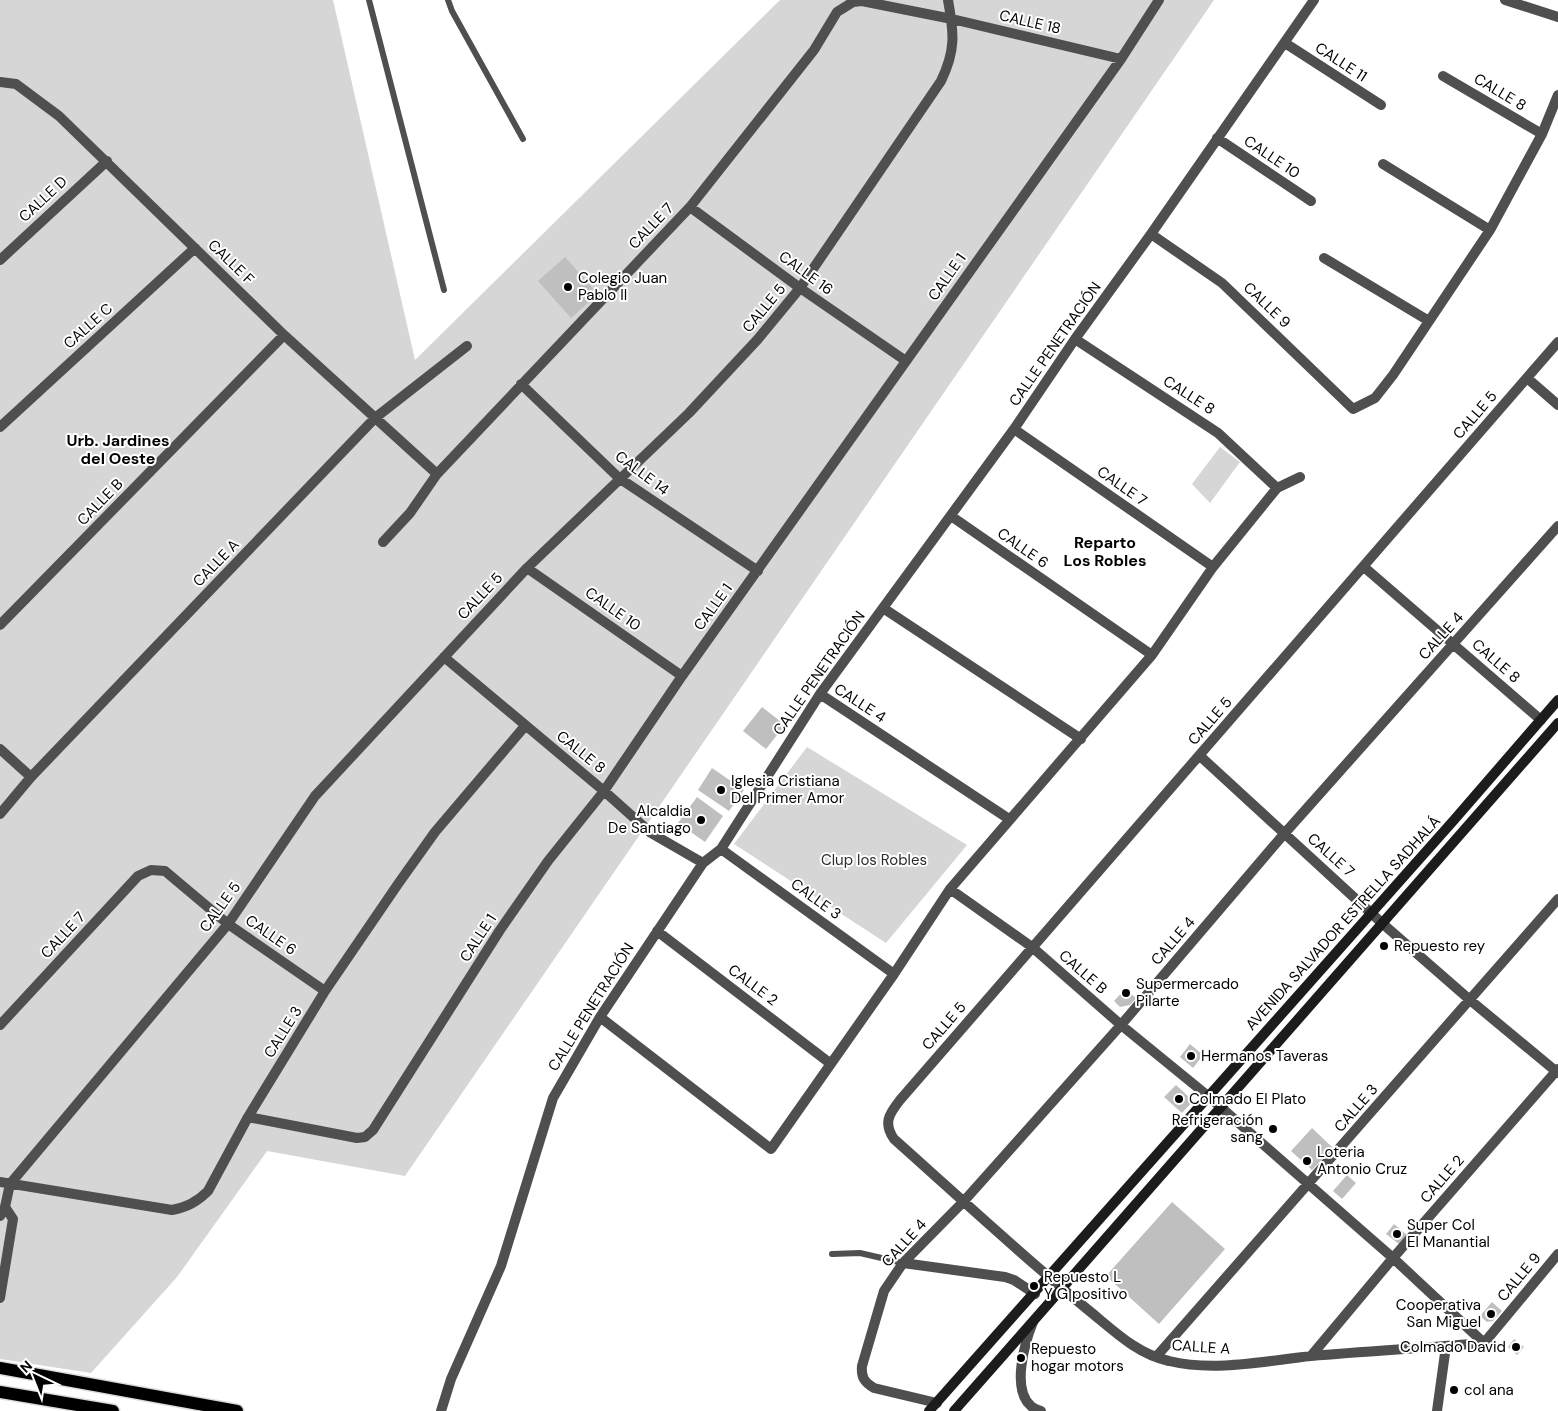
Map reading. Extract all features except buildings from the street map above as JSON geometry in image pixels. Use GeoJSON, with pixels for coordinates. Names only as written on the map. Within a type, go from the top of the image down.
{"type":"FeatureCollection","features":[{"type":"Feature","properties":{"kind":"main road","name":"AVENIDA SALVADOR ESTRELLA SADHALÁ"},"geometry":{"type":"LineString","coordinates":[[930,1411],[1558,700]]}},
{"type":"Feature","properties":{"kind":"main road","name":"AVENIDA SALVADOR ESTRELLA SADHALÁ"},"geometry":{"type":"LineString","coordinates":[[954,1411],[1220,1107],[1556,729]]}},
{"type":"Feature","properties":{"kind":"main road"},"geometry":{"type":"LineString","coordinates":[[0,1368],[237,1411]]}},
{"type":"Feature","properties":{"kind":"main road"},"geometry":{"type":"LineString","coordinates":[[0,1392],[113,1411]]}},
{"type":"Feature","properties":{"kind":"street","name":"CALLE 5"},"geometry":{"type":"LineString","coordinates":[[0,1298],[13,1219],[2,1212],[5,1183],[228,924],[315,796],[527,568],[689,413],[758,339],[800,288],[941,81],[949,63],[953,45],[952,19],[948,0]]}},
{"type":"Feature","properties":{"kind":"street","name":"CALLE 1"},"geometry":{"type":"LineString","coordinates":[[248,1117],[356,1138],[365,1137],[373,1130],[500,930],[548,861],[604,791],[682,676],[1121,59],[1159,0]]}},
{"type":"Feature","properties":{"kind":"street","name":"CALLE PENETRACIÓN"},"geometry":{"type":"LineString","coordinates":[[441,1411],[451,1379],[501,1266],[553,1098],[600,1016],[703,863],[721,849],[820,694],[1014,429],[1075,339],[1152,234],[1314,0]]}},
{"type":"Feature","properties":{"kind":"street"},"geometry":{"type":"LineString","coordinates":[[1505,0],[1558,17]]}},
{"type":"Feature","properties":{"kind":"street","name":"CALLE 18"},"geometry":{"type":"LineString","coordinates":[[844,6],[862,1],[952,19],[1121,59]]}},
{"type":"Feature","properties":{"kind":"street","name":"CALLE 7"},"geometry":{"type":"LineString","coordinates":[[383,542],[410,513],[436,474],[690,206],[814,50],[832,19],[844,6]]}},
{"type":"Feature","properties":{"kind":"street","name":"CALLE 11"},"geometry":{"type":"LineString","coordinates":[[1285,43],[1381,105]]}},
{"type":"Feature","properties":{"kind":"street","name":"CALLE 8"},"geometry":{"type":"LineString","coordinates":[[1443,76],[1542,134]]}},
{"type":"Feature","properties":{"kind":"street","name":"CALLE F"},"geometry":{"type":"LineString","coordinates":[[0,82],[16,84],[32,94],[59,116],[284,335],[436,474]]}},
{"type":"Feature","properties":{"kind":"street"},"geometry":{"type":"LineString","coordinates":[[1324,258],[1429,321],[1490,230],[1542,134],[1558,95]]}},
{"type":"Feature","properties":{"kind":"street","name":"CALLE 10"},"geometry":{"type":"LineString","coordinates":[[1217,138],[1311,201]]}},
{"type":"Feature","properties":{"kind":"street","name":"CALLE D"},"geometry":{"type":"LineString","coordinates":[[0,260],[107,161]]}},
{"type":"Feature","properties":{"kind":"street"},"geometry":{"type":"LineString","coordinates":[[1383,164],[1490,230]]}},
{"type":"Feature","properties":{"kind":"street","name":"CALLE 16"},"geometry":{"type":"LineString","coordinates":[[690,206],[800,288],[906,361]]}},
{"type":"Feature","properties":{"kind":"street","name":"CALLE 9"},"geometry":{"type":"LineString","coordinates":[[1152,234],[1222,283],[1353,408],[1375,398],[1429,321]]}},
{"type":"Feature","properties":{"kind":"street","name":"CALLE C"},"geometry":{"type":"LineString","coordinates":[[0,427],[196,248]]}},
{"type":"Feature","properties":{"kind":"street","name":"CALLE B"},"geometry":{"type":"LineString","coordinates":[[0,625],[284,335]]}},
{"type":"Feature","properties":{"kind":"street","name":"CALLE 8"},"geometry":{"type":"LineString","coordinates":[[1075,339],[1218,433],[1277,488]]}},
{"type":"Feature","properties":{"kind":"street","name":"CALLE 5"},"geometry":{"type":"LineString","coordinates":[[888,1121],[892,1110],[900,1100],[1558,342]]}},
{"type":"Feature","properties":{"kind":"street","name":"CALLE A"},"geometry":{"type":"LineString","coordinates":[[0,814],[31,778],[375,418],[467,346]]}},
{"type":"Feature","properties":{"kind":"street"},"geometry":{"type":"LineString","coordinates":[[1526,378],[1558,405]]}},
{"type":"Feature","properties":{"kind":"street","name":"CALLE 14"},"geometry":{"type":"LineString","coordinates":[[521,384],[619,478],[758,571]]}},
{"type":"Feature","properties":{"kind":"street","name":"CALLE 7"},"geometry":{"type":"LineString","coordinates":[[1014,429],[1213,567]]}},
{"type":"Feature","properties":{"kind":"street"},"geometry":{"type":"LineString","coordinates":[[600,1016],[771,1149],[894,974],[950,889],[1152,655],[1213,567],[1277,488],[1300,476]]}},
{"type":"Feature","properties":{"kind":"street","name":"CALLE 6"},"geometry":{"type":"LineString","coordinates":[[951,516],[1152,655]]}},
{"type":"Feature","properties":{"kind":"street","name":"CALLE 4"},"geometry":{"type":"LineString","coordinates":[[937,1403],[874,1388],[866,1383],[861,1376],[862,1366],[884,1290],[904,1263],[964,1200],[1121,1025],[1284,834],[1558,526]]}},
{"type":"Feature","properties":{"kind":"street","name":"CALLE 8"},"geometry":{"type":"LineString","coordinates":[[1364,567],[1541,720]]}},
{"type":"Feature","properties":{"kind":"street","name":"CALLE 10"},"geometry":{"type":"LineString","coordinates":[[527,568],[682,676]]}},
{"type":"Feature","properties":{"kind":"street"},"geometry":{"type":"LineString","coordinates":[[884,608],[1081,738]]}},
{"type":"Feature","properties":{"kind":"street","name":"CALLE 8"},"geometry":{"type":"LineString","coordinates":[[444,657],[652,833],[703,863]]}},
{"type":"Feature","properties":{"kind":"street","name":"CALLE 4"},"geometry":{"type":"LineString","coordinates":[[820,694],[1009,819]]}},
{"type":"Feature","properties":{"kind":"street","name":"CALLE 3"},"geometry":{"type":"LineString","coordinates":[[5,1183],[172,1210],[185,1207],[208,1191],[248,1117],[326,991],[435,832],[525,726]]}},
{"type":"Feature","properties":{"kind":"street"},"geometry":{"type":"LineString","coordinates":[[0,749],[31,778]]}},
{"type":"Feature","properties":{"kind":"street","name":"CALLE 7"},"geometry":{"type":"LineString","coordinates":[[1200,756],[1383,924],[1470,1000],[1557,1071]]}},
{"type":"Feature","properties":{"kind":"street","name":"CALLE 3"},"geometry":{"type":"LineString","coordinates":[[721,849],[894,974]]}},
{"type":"Feature","properties":{"kind":"street","name":"CALLE 7"},"geometry":{"type":"LineString","coordinates":[[0,1025],[138,876],[151,870]]}},
{"type":"Feature","properties":{"kind":"street","name":"CALLE 6"},"geometry":{"type":"LineString","coordinates":[[151,870],[165,871],[228,924],[326,991]]}},
{"type":"Feature","properties":{"kind":"street","name":"CALLE B"},"geometry":{"type":"LineString","coordinates":[[950,889],[1032,948],[1121,1025],[1208,1096],[1393,1258],[1484,1343]]}},
{"type":"Feature","properties":{"kind":"street","name":"CALLE 3"},"geometry":{"type":"LineString","coordinates":[[1156,1357],[1309,1185],[1558,899]]}},
{"type":"Feature","properties":{"kind":"street","name":"CALLE 2"},"geometry":{"type":"LineString","coordinates":[[657,931],[831,1064]]}},
{"type":"Feature","properties":{"kind":"street","name":"CALLE 2"},"geometry":{"type":"LineString","coordinates":[[1311,1356],[1393,1258],[1557,1071]]}},
{"type":"Feature","properties":{"kind":"street","name":"CALLE A"},"geometry":{"type":"LineString","coordinates":[[888,1121],[889,1131],[894,1139],[1049,1277],[1130,1343],[1156,1357],[1178,1363],[1211,1366],[1311,1356],[1484,1343]]}},
{"type":"Feature","properties":{"kind":"street","name":"CALLE 9"},"geometry":{"type":"LineString","coordinates":[[1484,1343],[1558,1254]]}},
{"type":"Feature","properties":{"kind":"street"},"geometry":{"type":"LineString","coordinates":[[904,1263],[1005,1277],[1014,1280],[1035,1294]]}},
{"type":"Feature","properties":{"kind":"street"},"geometry":{"type":"LineString","coordinates":[[1033,1321],[1022,1356],[1021,1385],[1024,1395],[1031,1406],[1042,1411]]}},
{"type":"Feature","properties":{"kind":"street"},"geometry":{"type":"LineString","coordinates":[[1437,1411],[1446,1346]]}},
{"type":"Feature","properties":{"kind":"lane"},"geometry":{"type":"LineString","coordinates":[[369,0],[444,290]]}},
{"type":"Feature","properties":{"kind":"lane"},"geometry":{"type":"LineString","coordinates":[[448,0],[452,11],[523,139]]}},
{"type":"Feature","properties":{"kind":"lane"},"geometry":{"type":"LineString","coordinates":[[832,1254],[860,1253],[904,1263]]}},
{"type":"Feature","properties":{"kind":"green space"},"geometry":{"type":"Polygon","coordinates":[[[0,0],[333,0],[415,360],[780,0],[1214,0],[405,1176],[267,1151],[177,1277],[91,1373],[0,1359],[0,0]]]}},
{"type":"Feature","properties":{"kind":"green space"},"geometry":{"type":"Polygon","coordinates":[[[1220,447],[1240,462],[1210,503],[1192,484],[1220,447]]]}},
{"type":"Feature","properties":{"kind":"green space","name":"Clup los Robles"},"geometry":{"type":"Polygon","coordinates":[[[807,747],[967,845],[886,943],[734,844],[807,747]]]}},
{"type":"Feature","properties":{"kind":"place","name":"Colegio Juan Pablo II"},"geometry":{"type":"Point","coordinates":[568,287]}},
{"type":"Feature","properties":{"kind":"place","name":"Iglesia Cristiana Del Primer Amor"},"geometry":{"type":"Point","coordinates":[721,790]}},
{"type":"Feature","properties":{"kind":"place","name":"Alcaldia De Santiago"},"geometry":{"type":"Point","coordinates":[701,820]}},
{"type":"Feature","properties":{"kind":"place","name":"Repuesto rey"},"geometry":{"type":"Point","coordinates":[1384,946]}},
{"type":"Feature","properties":{"kind":"place","name":"Supermercado Pilarte"},"geometry":{"type":"Point","coordinates":[1126,993]}},
{"type":"Feature","properties":{"kind":"place","name":"Hermanos Taveras"},"geometry":{"type":"Point","coordinates":[1191,1056]}},
{"type":"Feature","properties":{"kind":"place","name":"Colmado El Plato"},"geometry":{"type":"Point","coordinates":[1179,1099]}},
{"type":"Feature","properties":{"kind":"place","name":"Refrigeración sang"},"geometry":{"type":"Point","coordinates":[1273,1129]}},
{"type":"Feature","properties":{"kind":"place","name":"Loteria Antonio Cruz"},"geometry":{"type":"Point","coordinates":[1307,1161]}},
{"type":"Feature","properties":{"kind":"place","name":"Super Col El Manantial"},"geometry":{"type":"Point","coordinates":[1397,1234]}},
{"type":"Feature","properties":{"kind":"place","name":"Repuesto L Y G positivo"},"geometry":{"type":"Point","coordinates":[1034,1286]}},
{"type":"Feature","properties":{"kind":"place","name":"Cooperativa San Miguel"},"geometry":{"type":"Point","coordinates":[1491,1314]}},
{"type":"Feature","properties":{"kind":"place","name":"Colmado David"},"geometry":{"type":"Point","coordinates":[1516,1347]}},
{"type":"Feature","properties":{"kind":"place","name":"Repuesto hogar motors"},"geometry":{"type":"Point","coordinates":[1021,1358]}},
{"type":"Feature","properties":{"kind":"place","name":"col ana"},"geometry":{"type":"Point","coordinates":[1454,1390]}},
{"type":"Feature","properties":{"kind":"district","name":"Urb. Jardines del Oeste"},"geometry":{"type":"Point","coordinates":[118,449]}},
{"type":"Feature","properties":{"kind":"district","name":"Reparto Los Robles"},"geometry":{"type":"Point","coordinates":[1105,551]}}]}
